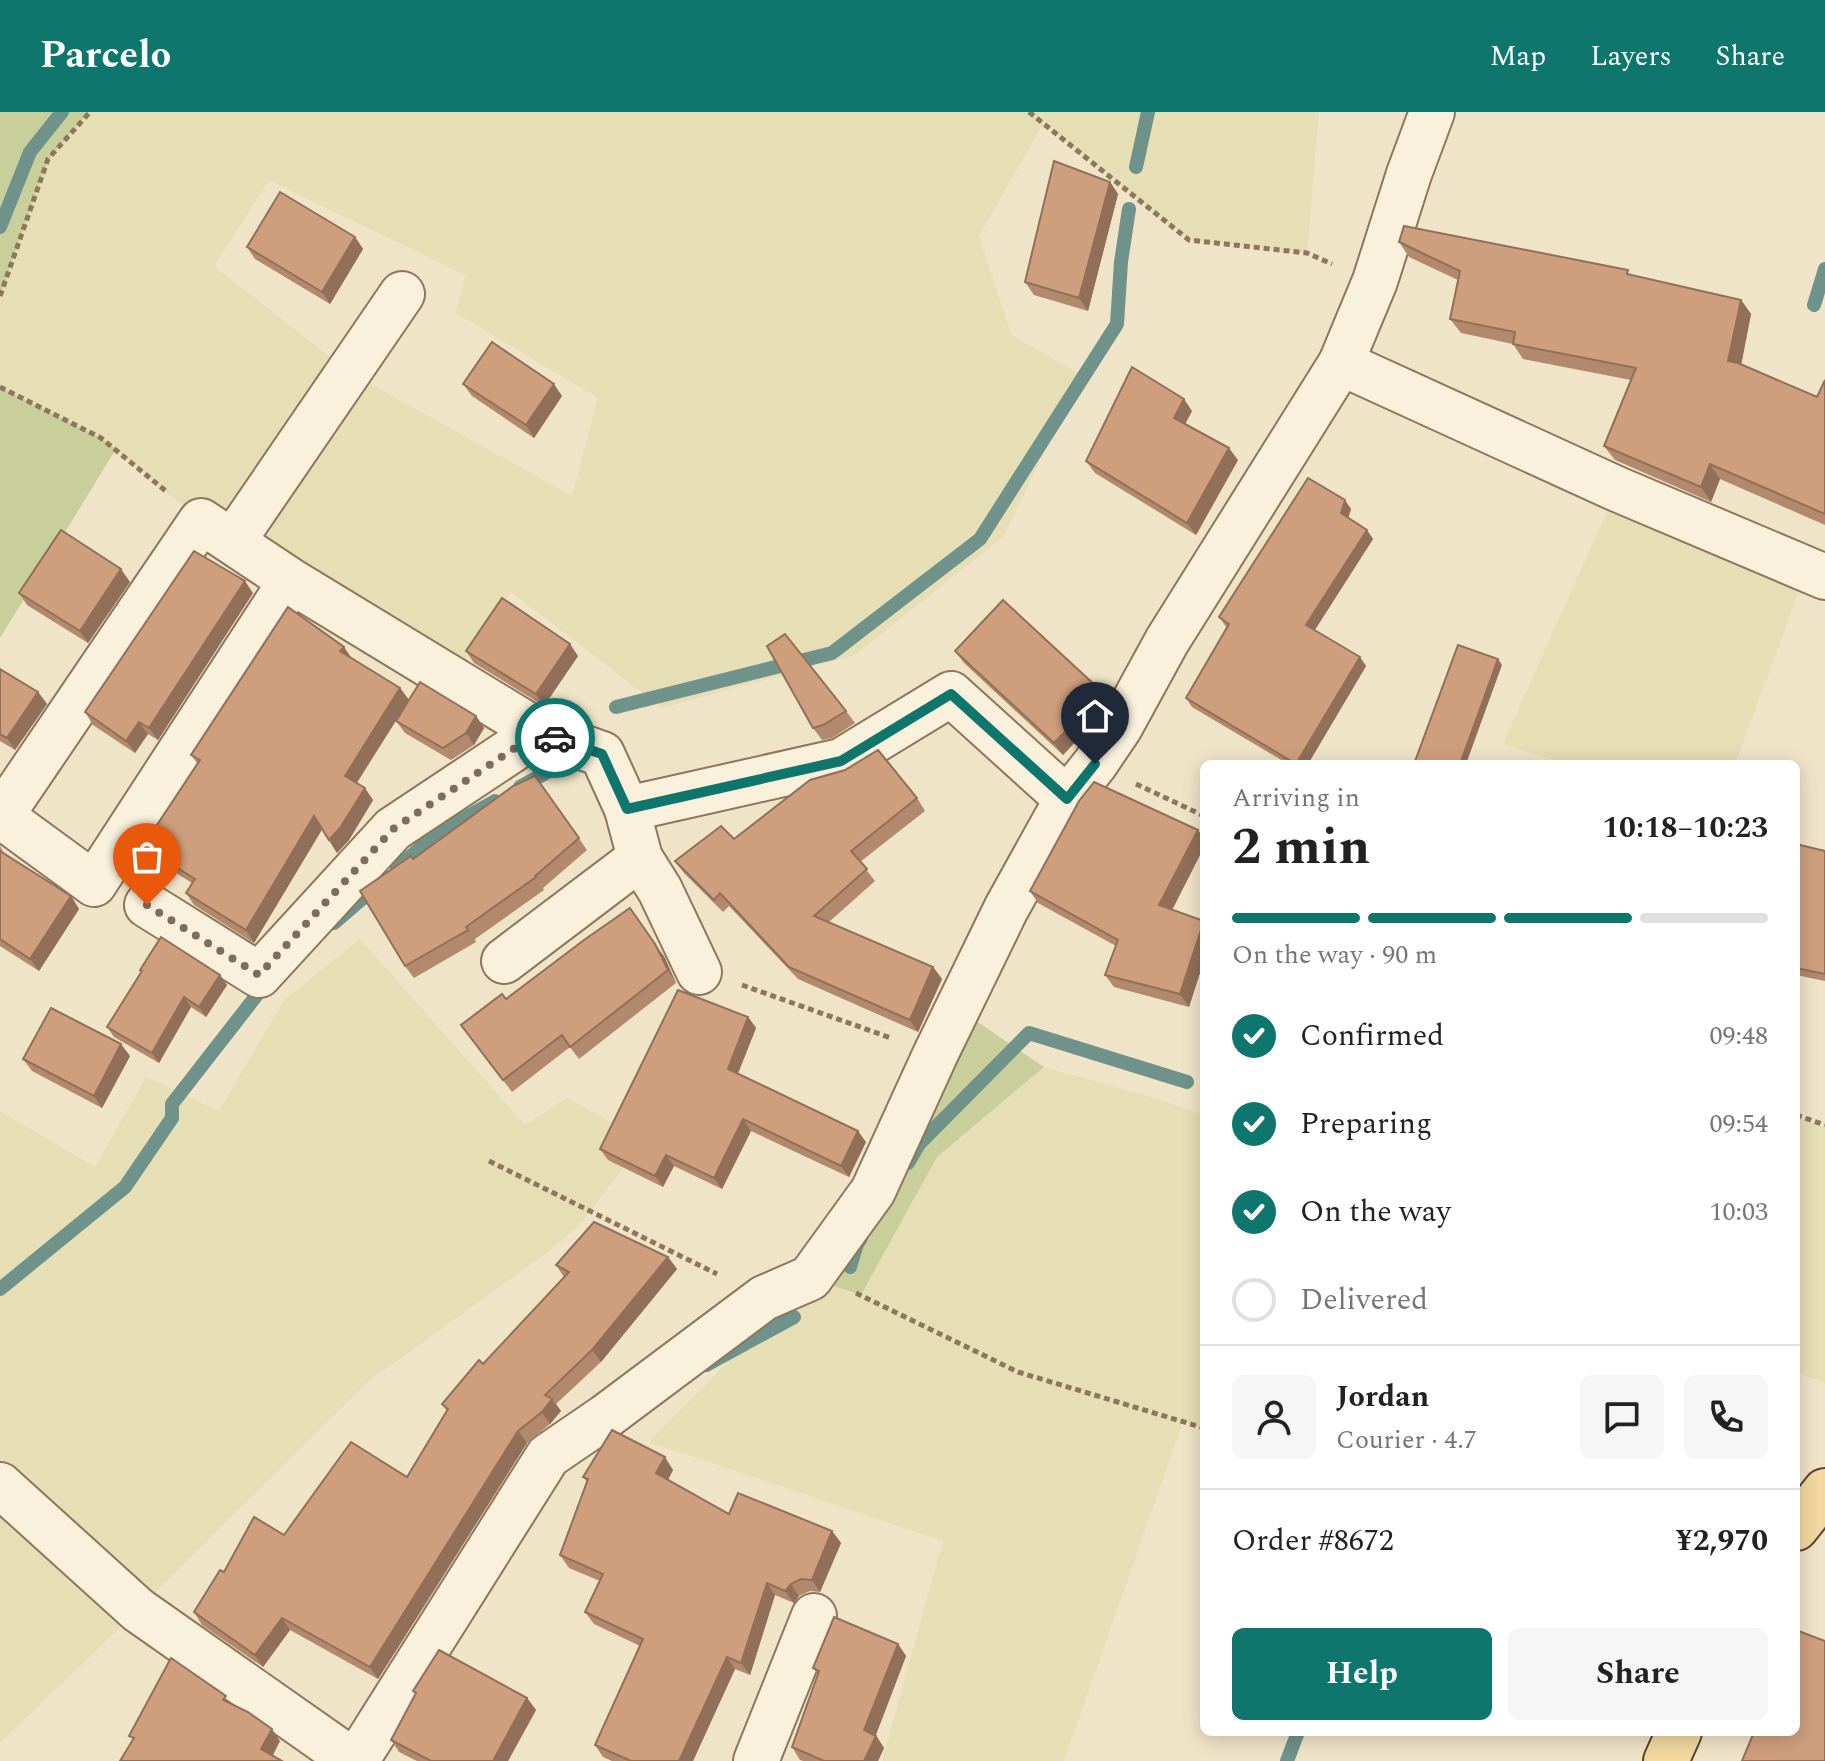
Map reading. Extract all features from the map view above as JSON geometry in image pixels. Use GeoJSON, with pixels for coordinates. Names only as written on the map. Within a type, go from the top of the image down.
{"type":"FeatureCollection","features":[{"type":"Feature","properties":{"kind":"main road"},"geometry":{"type":"LineString","coordinates":[[1800,1523],[1825,1491]]}},
{"type":"Feature","properties":{"kind":"main road"},"geometry":{"type":"LineString","coordinates":[[1666,1761],[1677,1736]]}},
{"type":"Feature","properties":{"kind":"street"},"geometry":{"type":"LineString","coordinates":[[0,1485],[138,1610],[355,1761],[548,1456],[764,1298],[810,1278],[873,1191],[1006,909],[1067,799],[1120,727],[1167,641],[1341,363],[1375,281],[1432,112]]}},
{"type":"Feature","properties":{"kind":"street"},"geometry":{"type":"LineString","coordinates":[[291,581],[94,884],[1,816],[402,294]]}},
{"type":"Feature","properties":{"kind":"street"},"geometry":{"type":"LineString","coordinates":[[1341,363],[1617,489],[1825,577]]}},
{"type":"Feature","properties":{"kind":"street"},"geometry":{"type":"LineString","coordinates":[[217,531],[291,581],[539,732],[602,754],[627,809],[640,858],[660,890],[699,972]]}},
{"type":"Feature","properties":{"kind":"street"},"geometry":{"type":"LineString","coordinates":[[627,809],[841,761],[951,694],[1067,799]]}},
{"type":"Feature","properties":{"kind":"street"},"geometry":{"type":"LineString","coordinates":[[147,905],[259,975],[393,829],[539,732]]}},
{"type":"Feature","properties":{"kind":"street"},"geometry":{"type":"LineString","coordinates":[[504,961],[640,858]]}},
{"type":"Feature","properties":{"kind":"street"},"geometry":{"type":"LineString","coordinates":[[756,1761],[814,1616]]}},
{"type":"Feature","properties":{"kind":"path"},"geometry":{"type":"LineString","coordinates":[[0,296],[48,159],[90,112]]}},
{"type":"Feature","properties":{"kind":"path"},"geometry":{"type":"LineString","coordinates":[[1029,112],[1189,240],[1307,253],[1375,281]]}},
{"type":"Feature","properties":{"kind":"path"},"geometry":{"type":"LineString","coordinates":[[0,387],[101,438],[217,531]]}},
{"type":"Feature","properties":{"kind":"path"},"geometry":{"type":"LineString","coordinates":[[1095,764],[1200,814]]}},
{"type":"Feature","properties":{"kind":"path"},"geometry":{"type":"LineString","coordinates":[[699,972],[776,996],[935,1055]]}},
{"type":"Feature","properties":{"kind":"path"},"geometry":{"type":"LineString","coordinates":[[1800,1116],[1825,1125]]}},
{"type":"Feature","properties":{"kind":"path"},"geometry":{"type":"LineString","coordinates":[[489,1161],[764,1298]]}},
{"type":"Feature","properties":{"kind":"path"},"geometry":{"type":"LineString","coordinates":[[810,1278],[861,1295],[1018,1372],[1200,1427]]}},
{"type":"Feature","properties":{"kind":"shaded area"},"geometry":{"type":"Polygon","coordinates":[[[90,112],[1319,112],[1307,253],[1189,240],[1043,124],[979,236],[1012,336],[1082,375],[1003,537],[855,655],[662,708],[511,592],[458,672],[201,521],[101,438],[0,387],[0,296],[48,159],[90,112]],[[269,180],[214,266],[349,372],[572,496],[598,398],[456,313],[465,275],[269,180]]]}},
{"type":"Feature","properties":{"kind":"shaded area"},"geometry":{"type":"Polygon","coordinates":[[[1617,489],[1807,570],[1736,760],[1554,760],[1503,744],[1617,489]]]}},
{"type":"Feature","properties":{"kind":"shaded area"},"geometry":{"type":"Polygon","coordinates":[[[360,939],[525,1125],[567,1098],[627,1131],[633,1155],[579,1226],[544,1255],[366,1383],[0,1743],[0,1111],[95,1167],[146,1077],[219,1111],[284,1000],[360,939]]]}},
{"type":"Feature","properties":{"kind":"shaded area"},"geometry":{"type":"Polygon","coordinates":[[[1044,1067],[1200,1114],[1200,1427],[1183,1422],[1064,1761],[882,1761],[943,1541],[649,1442],[810,1278],[861,1295],[937,1157],[1044,1067]]]}},
{"type":"Feature","properties":{"kind":"shaded area"},"geometry":{"type":"Polygon","coordinates":[[[1800,1119],[1825,1128],[1825,1383],[1800,1374],[1800,1119]]]}},
{"type":"Feature","properties":{"kind":"green space"},"geometry":{"type":"Polygon","coordinates":[[[0,112],[89,112],[48,160],[0,296],[0,112]]]}},
{"type":"Feature","properties":{"kind":"green space"},"geometry":{"type":"Polygon","coordinates":[[[0,387],[101,438],[116,449],[0,638],[0,387]]]}},
{"type":"Feature","properties":{"kind":"green space"},"geometry":{"type":"Polygon","coordinates":[[[957,1008],[1044,1067],[937,1157],[861,1295],[810,1278],[957,1008]]]}},
{"type":"Feature","properties":{"kind":"building"},"geometry":{"type":"Polygon","coordinates":[[[1054,161],[1110,182],[1079,298],[1025,282],[1054,161]]]}},
{"type":"Feature","properties":{"kind":"building"},"geometry":{"type":"Polygon","coordinates":[[[280,192],[355,237],[322,292],[247,247],[280,192]]]}},
{"type":"Feature","properties":{"kind":"building"},"geometry":{"type":"Polygon","coordinates":[[[1404,226],[1628,270],[1627,274],[1741,300],[1728,361],[1817,397],[1825,380],[1825,514],[1710,464],[1701,487],[1604,446],[1636,368],[1513,344],[1515,332],[1450,319],[1460,271],[1399,242],[1404,226]]]}},
{"type":"Feature","properties":{"kind":"building"},"geometry":{"type":"Polygon","coordinates":[[[492,342],[554,384],[526,425],[463,384],[492,342]]]}},
{"type":"Feature","properties":{"kind":"building"},"geometry":{"type":"Polygon","coordinates":[[[1132,367],[1184,399],[1174,418],[1229,448],[1187,523],[1086,461],[1132,367]]]}},
{"type":"Feature","properties":{"kind":"building"},"geometry":{"type":"Polygon","coordinates":[[[1308,478],[1345,500],[1341,513],[1367,530],[1306,625],[1360,657],[1298,760],[1289,760],[1186,698],[1229,624],[1219,617],[1308,478]]]}},
{"type":"Feature","properties":{"kind":"building"},"geometry":{"type":"Polygon","coordinates":[[[61,530],[121,569],[80,631],[19,593],[61,530]]]}},
{"type":"Feature","properties":{"kind":"building"},"geometry":{"type":"Polygon","coordinates":[[[194,551],[245,581],[149,728],[139,722],[126,741],[85,712],[194,551]]]}},
{"type":"Feature","properties":{"kind":"building"},"geometry":{"type":"Polygon","coordinates":[[[502,598],[570,644],[536,694],[466,651],[502,598]]]}},
{"type":"Feature","properties":{"kind":"building"},"geometry":{"type":"Polygon","coordinates":[[[1003,600],[1098,688],[1082,714],[1054,743],[955,651],[1003,600]]]}},
{"type":"Feature","properties":{"kind":"building"},"geometry":{"type":"Polygon","coordinates":[[[288,607],[344,647],[340,651],[400,688],[345,776],[365,788],[340,828],[329,840],[314,816],[246,930],[186,893],[195,879],[143,846],[200,760],[191,755],[288,607]]]}},
{"type":"Feature","properties":{"kind":"building"},"geometry":{"type":"Polygon","coordinates":[[[785,634],[846,711],[823,725],[813,728],[767,646],[785,634]]]}},
{"type":"Feature","properties":{"kind":"building"},"geometry":{"type":"Polygon","coordinates":[[[1458,645],[1498,659],[1461,760],[1415,760],[1458,645]]]}},
{"type":"Feature","properties":{"kind":"building"},"geometry":{"type":"Polygon","coordinates":[[[0,669],[38,692],[7,738],[0,734],[0,669]]]}},
{"type":"Feature","properties":{"kind":"building"},"geometry":{"type":"Polygon","coordinates":[[[420,682],[476,716],[466,733],[443,748],[396,721],[420,682]]]}},
{"type":"Feature","properties":{"kind":"building"},"geometry":{"type":"Polygon","coordinates":[[[878,750],[917,798],[851,851],[867,869],[814,916],[933,967],[910,1020],[789,967],[720,893],[714,900],[675,861],[721,826],[734,839],[810,780],[845,770],[878,750]]]}},
{"type":"Feature","properties":{"kind":"building"},"geometry":{"type":"Polygon","coordinates":[[[535,776],[579,838],[536,877],[466,927],[468,930],[405,966],[360,891],[411,856],[413,859],[513,786],[535,776]]]}},
{"type":"Feature","properties":{"kind":"building"},"geometry":{"type":"Polygon","coordinates":[[[1094,782],[1198,830],[1159,905],[1200,920],[1200,933],[1180,994],[1105,975],[1118,940],[1030,891],[1079,801],[1094,782]]]}},
{"type":"Feature","properties":{"kind":"building"},"geometry":{"type":"Polygon","coordinates":[[[1800,845],[1825,851],[1825,974],[1800,969],[1800,845]]]}},
{"type":"Feature","properties":{"kind":"building"},"geometry":{"type":"Polygon","coordinates":[[[0,851],[71,896],[30,959],[0,939],[0,851]]]}},
{"type":"Feature","properties":{"kind":"building"},"geometry":{"type":"Polygon","coordinates":[[[630,908],[655,944],[668,970],[570,1047],[562,1035],[503,1080],[461,1025],[502,994],[506,999],[630,908]]]}},
{"type":"Feature","properties":{"kind":"building"},"geometry":{"type":"Polygon","coordinates":[[[161,937],[220,975],[199,1007],[184,997],[152,1053],[107,1027],[161,937]]]}},
{"type":"Feature","properties":{"kind":"building"},"geometry":{"type":"Polygon","coordinates":[[[678,990],[748,1017],[728,1069],[858,1131],[841,1166],[743,1119],[714,1178],[666,1155],[655,1176],[600,1149],[678,990]]]}},
{"type":"Feature","properties":{"kind":"building"},"geometry":{"type":"Polygon","coordinates":[[[51,1008],[121,1044],[94,1096],[23,1059],[51,1008]]]}},
{"type":"Feature","properties":{"kind":"building"},"geometry":{"type":"Polygon","coordinates":[[[594,1222],[668,1257],[592,1350],[545,1395],[552,1399],[542,1412],[518,1431],[370,1667],[282,1618],[255,1655],[194,1612],[220,1570],[224,1572],[254,1517],[284,1535],[351,1442],[407,1477],[448,1409],[442,1404],[479,1360],[483,1364],[569,1272],[556,1265],[594,1222]]]}},
{"type":"Feature","properties":{"kind":"building"},"geometry":{"type":"Polygon","coordinates":[[[612,1430],[665,1457],[656,1473],[729,1514],[738,1493],[832,1531],[812,1580],[801,1579],[785,1591],[767,1583],[741,1663],[727,1657],[679,1761],[631,1761],[595,1745],[643,1639],[585,1612],[603,1574],[560,1555],[588,1479],[583,1477],[612,1430]]]}},
{"type":"Feature","properties":{"kind":"building"},"geometry":{"type":"Polygon","coordinates":[[[834,1617],[898,1644],[864,1730],[876,1736],[864,1761],[824,1761],[792,1747],[819,1671],[813,1668],[834,1617]]]}},
{"type":"Feature","properties":{"kind":"building"},"geometry":{"type":"Polygon","coordinates":[[[1800,1632],[1825,1641],[1825,1761],[1742,1761],[1752,1736],[1800,1736],[1800,1632]]]}},
{"type":"Feature","properties":{"kind":"building"},"geometry":{"type":"Polygon","coordinates":[[[439,1650],[527,1698],[493,1761],[431,1761],[391,1740],[416,1693],[413,1691],[439,1650]]]}},
{"type":"Feature","properties":{"kind":"building"},"geometry":{"type":"Polygon","coordinates":[[[171,1658],[226,1696],[223,1700],[248,1712],[272,1729],[261,1749],[282,1761],[120,1761],[134,1738],[129,1736],[171,1658]]]}},
{"type":"Feature","properties":{"kind":"waterway"},"geometry":{"type":"LineString","coordinates":[[0,227],[30,152],[62,112]]}},
{"type":"Feature","properties":{"kind":"waterway"},"geometry":{"type":"LineString","coordinates":[[1136,167],[1148,112]]}},
{"type":"Feature","properties":{"kind":"waterway"},"geometry":{"type":"LineString","coordinates":[[616,707],[832,653],[980,539],[1117,324],[1121,262],[1129,209]]}},
{"type":"Feature","properties":{"kind":"waterway"},"geometry":{"type":"LineString","coordinates":[[1814,305],[1825,269]]}},
{"type":"Feature","properties":{"kind":"waterway"},"geometry":{"type":"LineString","coordinates":[[520,787],[569,760]]}},
{"type":"Feature","properties":{"kind":"waterway"},"geometry":{"type":"LineString","coordinates":[[397,868],[436,834],[495,801]]}},
{"type":"Feature","properties":{"kind":"waterway"},"geometry":{"type":"LineString","coordinates":[[334,923],[378,885]]}},
{"type":"Feature","properties":{"kind":"waterway"},"geometry":{"type":"LineString","coordinates":[[0,1289],[125,1187],[172,1118],[172,1104],[267,982]]}},
{"type":"Feature","properties":{"kind":"waterway"},"geometry":{"type":"LineString","coordinates":[[908,1163],[919,1144],[1029,1033],[1187,1082]]}},
{"type":"Feature","properties":{"kind":"waterway"},"geometry":{"type":"LineString","coordinates":[[850,1267],[861,1238]]}},
{"type":"Feature","properties":{"kind":"waterway"},"geometry":{"type":"LineString","coordinates":[[706,1365],[794,1317]]}},
{"type":"Feature","properties":{"kind":"waterway"},"geometry":{"type":"LineString","coordinates":[[1287,1761],[1296,1736]]}},
{"type":"Feature","properties":{"kind":"way so far"},"geometry":{"type":"LineString","coordinates":[[147,905],[259,975],[393,829],[539,732],[555,738]]}},
{"type":"Feature","properties":{"kind":"route"},"geometry":{"type":"LineString","coordinates":[[555,738],[602,754],[627,809],[841,761],[951,694],[1067,799],[1095,764]]}}]}
